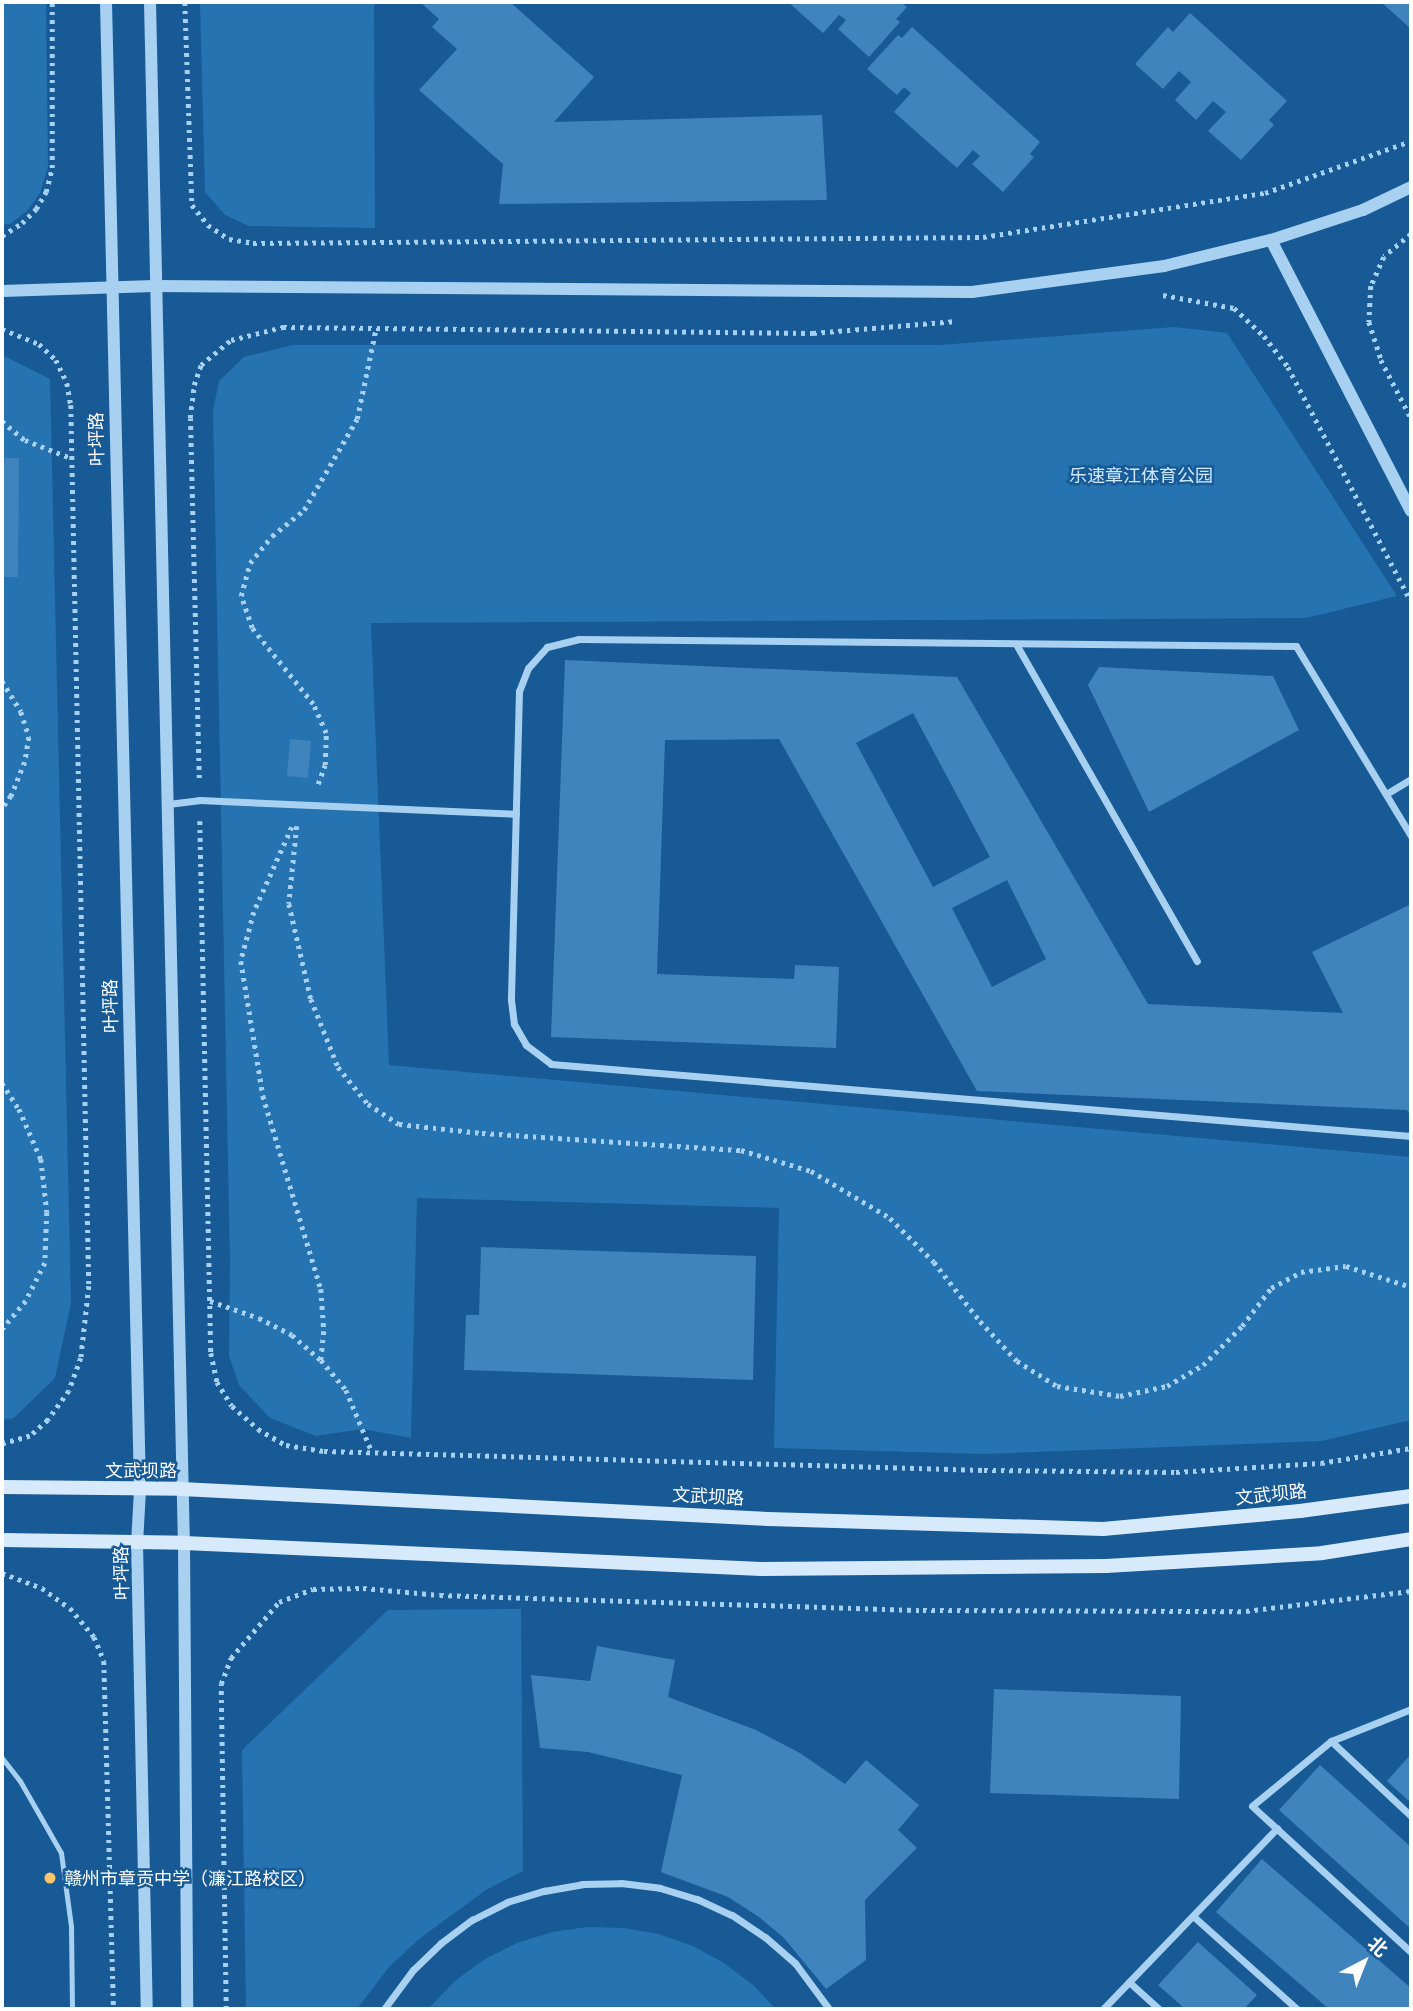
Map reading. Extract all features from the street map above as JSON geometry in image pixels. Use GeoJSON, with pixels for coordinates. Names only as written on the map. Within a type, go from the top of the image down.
{"type":"FeatureCollection","features":[{"type":"Feature","properties":{"kind":"main road","name":"文武坝路"},"geometry":{"type":"LineString","coordinates":[[2,1487],[181,1489],[768,1519],[1103,1529],[1300,1511],[1411,1496]]}},
{"type":"Feature","properties":{"kind":"main road"},"geometry":{"type":"LineString","coordinates":[[2,1540],[184,1543],[775,1569],[1106,1566],[1322,1553],[1411,1539]]}},
{"type":"Feature","properties":{"kind":"street","name":"叶坪路"},"geometry":{"type":"LineString","coordinates":[[106,2],[110,290],[140,1490],[137,1543],[147,2009]]}},
{"type":"Feature","properties":{"kind":"street"},"geometry":{"type":"LineString","coordinates":[[150,2],[154,286],[184,1543],[187,2009]]}},
{"type":"Feature","properties":{"kind":"street"},"geometry":{"type":"LineString","coordinates":[[2,291],[110,290],[154,286],[972,292],[1164,267],[1271,240],[1363,210],[1411,187]]}},
{"type":"Feature","properties":{"kind":"street"},"geometry":{"type":"LineString","coordinates":[[1271,240],[1411,511]]}},
{"type":"Feature","properties":{"kind":"street"},"geometry":{"type":"LineString","coordinates":[[1411,836],[1296,646],[579,639],[547,647],[528,668],[519,691],[511,1000],[514,1024],[526,1045],[551,1063],[1411,1136]]}},
{"type":"Feature","properties":{"kind":"street"},"geometry":{"type":"LineString","coordinates":[[1016,643],[1197,961]]}},
{"type":"Feature","properties":{"kind":"street"},"geometry":{"type":"LineString","coordinates":[[1386,794],[1411,779]]}},
{"type":"Feature","properties":{"kind":"street"},"geometry":{"type":"LineString","coordinates":[[168,804],[199,800],[516,814]]}},
{"type":"Feature","properties":{"kind":"street"},"geometry":{"type":"LineString","coordinates":[[1411,1709],[1331,1741],[1252,1806],[1411,1952]]}},
{"type":"Feature","properties":{"kind":"street"},"geometry":{"type":"LineString","coordinates":[[1331,1741],[1411,1816]]}},
{"type":"Feature","properties":{"kind":"street"},"geometry":{"type":"LineString","coordinates":[[1104,2009],[1277,1828]]}},
{"type":"Feature","properties":{"kind":"street"},"geometry":{"type":"LineString","coordinates":[[384,2009],[413,1970],[440,1943],[472,1920],[507,1902],[544,1891],[582,1884],[621,1883],[660,1888],[697,1899],[732,1915],[765,1937],[794,1963],[829,2009]]}},
{"type":"Feature","properties":{"kind":"street"},"geometry":{"type":"LineString","coordinates":[[1193,1916],[1297,2009]]}},
{"type":"Feature","properties":{"kind":"street"},"geometry":{"type":"LineString","coordinates":[[1129,1982],[1159,2009]]}},
{"type":"Feature","properties":{"kind":"lane"},"geometry":{"type":"LineString","coordinates":[[2,1758],[20,1781],[61,1853],[71,1926],[72,2009]]}},
{"type":"Feature","properties":{"kind":"path"},"geometry":{"type":"LineString","coordinates":[[2,236],[37,209],[46,192],[52,168],[52,2]]}},
{"type":"Feature","properties":{"kind":"path"},"geometry":{"type":"LineString","coordinates":[[185,2],[192,205],[208,225],[229,239],[253,243],[983,237],[1265,192],[1411,141]]}},
{"type":"Feature","properties":{"kind":"path"},"geometry":{"type":"LineString","coordinates":[[1411,234],[1384,257],[1371,286],[1370,322],[1381,360],[1411,418]]}},
{"type":"Feature","properties":{"kind":"path"},"geometry":{"type":"LineString","coordinates":[[1150,296],[1205,300],[1234,308],[1264,336],[1288,367],[1411,601]]}},
{"type":"Feature","properties":{"kind":"path"},"geometry":{"type":"LineString","coordinates":[[961,320],[813,333],[283,327],[232,340],[201,365],[194,386],[190,418],[211,1353],[217,1382],[232,1406],[258,1429],[286,1445],[324,1451],[984,1470],[1176,1472],[1321,1463],[1411,1448]]}},
{"type":"Feature","properties":{"kind":"path"},"geometry":{"type":"LineString","coordinates":[[314,795],[325,765],[326,733],[313,704],[252,628],[241,596],[250,563],[272,536],[304,510],[357,418],[376,328]]}},
{"type":"Feature","properties":{"kind":"path"},"geometry":{"type":"LineString","coordinates":[[2,329],[38,344],[56,360],[67,383],[71,405],[88,1317],[81,1358],[69,1391],[48,1420],[30,1436],[2,1444]]}},
{"type":"Feature","properties":{"kind":"path"},"geometry":{"type":"LineString","coordinates":[[2,421],[26,440],[72,458]]}},
{"type":"Feature","properties":{"kind":"path"},"geometry":{"type":"LineString","coordinates":[[2,681],[21,712],[29,737],[24,762],[11,796],[2,809]]}},
{"type":"Feature","properties":{"kind":"path"},"geometry":{"type":"LineString","coordinates":[[311,805],[295,829],[289,904],[311,999],[338,1067],[368,1104],[399,1124],[482,1133],[741,1150],[811,1171],[890,1218],[934,1262],[980,1321],[1017,1361],[1057,1386],[1069,1388],[1120,1396],[1167,1386],[1202,1365],[1242,1326],[1271,1288],[1301,1272],[1346,1266],[1411,1287]]}},
{"type":"Feature","properties":{"kind":"path"},"geometry":{"type":"LineString","coordinates":[[311,805],[282,845],[254,912],[241,961],[263,1096],[321,1289],[324,1331],[321,1360]]}},
{"type":"Feature","properties":{"kind":"path"},"geometry":{"type":"LineString","coordinates":[[2,1083],[19,1108],[41,1159],[47,1212],[45,1263],[26,1301],[2,1330]]}},
{"type":"Feature","properties":{"kind":"path"},"geometry":{"type":"LineString","coordinates":[[210,1301],[259,1318],[292,1335],[321,1360],[346,1391],[372,1452]]}},
{"type":"Feature","properties":{"kind":"path"},"geometry":{"type":"LineString","coordinates":[[2,1573],[42,1588],[70,1608],[94,1637],[104,1661],[114,2009]]}},
{"type":"Feature","properties":{"kind":"path"},"geometry":{"type":"LineString","coordinates":[[226,2009],[221,1684],[231,1658],[279,1602],[313,1589],[363,1588],[440,1595],[923,1610],[1246,1611],[1411,1591]]}},
{"type":"Feature","properties":{"kind":"green space"},"geometry":{"type":"Polygon","coordinates":[[[2,2],[46,2],[48,167],[40,193],[27,211],[10,224],[2,225],[2,2]]]}},
{"type":"Feature","properties":{"kind":"green space"},"geometry":{"type":"Polygon","coordinates":[[[200,2],[374,2],[375,228],[249,226],[225,215],[205,192],[200,2]]]}},
{"type":"Feature","properties":{"kind":"green space","name":"乐速章江体育公园"},"geometry":{"type":"Polygon","coordinates":[[[1174,327],[1227,333],[1397,596],[1306,618],[371,623],[389,1065],[1411,1157],[1411,1420],[1321,1441],[984,1454],[774,1448],[779,1208],[417,1198],[411,1438],[363,1429],[316,1436],[270,1418],[239,1385],[229,1356],[230,1264],[213,411],[219,381],[244,357],[293,345],[940,345],[1174,327]]]}},
{"type":"Feature","properties":{"kind":"green space"},"geometry":{"type":"Polygon","coordinates":[[[2,355],[50,379],[71,1303],[55,1378],[14,1418],[2,1420],[2,355]]]}},
{"type":"Feature","properties":{"kind":"green space"},"geometry":{"type":"Polygon","coordinates":[[[521,1609],[523,1871],[486,1890],[419,1939],[389,1967],[357,2009],[246,2009],[242,1750],[388,1610],[521,1609]]]}},
{"type":"Feature","properties":{"kind":"green space"},"geometry":{"type":"Polygon","coordinates":[[[587,1927],[624,1928],[658,1934],[693,1946],[724,1963],[753,1985],[776,2009],[428,2009],[456,1980],[485,1959],[517,1943],[552,1932],[587,1927]]]}},
{"type":"Feature","properties":{"kind":"building"},"geometry":{"type":"Polygon","coordinates":[[[420,2],[510,2],[594,77],[554,122],[822,115],[827,200],[499,204],[503,164],[419,90],[457,49],[432,27],[439,19],[420,2]]]}},
{"type":"Feature","properties":{"kind":"building"},"geometry":{"type":"Polygon","coordinates":[[[788,2],[901,2],[907,7],[896,19],[900,22],[869,57],[838,29],[846,20],[839,15],[823,33],[788,2]]]}},
{"type":"Feature","properties":{"kind":"building"},"geometry":{"type":"Polygon","coordinates":[[[1381,2],[1411,2],[1411,29],[1381,2]]]}},
{"type":"Feature","properties":{"kind":"building"},"geometry":{"type":"Polygon","coordinates":[[[1190,13],[1287,101],[1269,120],[1274,125],[1241,160],[1208,131],[1226,112],[1213,101],[1196,120],[1175,100],[1191,82],[1179,71],[1163,89],[1135,64],[1168,27],[1173,32],[1190,13]]]}},
{"type":"Feature","properties":{"kind":"building"},"geometry":{"type":"Polygon","coordinates":[[[912,27],[1040,142],[1030,154],[1034,157],[1003,192],[972,164],[980,156],[973,150],[957,168],[894,112],[911,93],[904,87],[897,95],[867,69],[898,35],[902,38],[912,27]]]}},
{"type":"Feature","properties":{"kind":"building"},"geometry":{"type":"Polygon","coordinates":[[[2,458],[19,458],[18,577],[2,577],[2,458]]]}},
{"type":"Feature","properties":{"kind":"building"},"geometry":{"type":"Polygon","coordinates":[[[565,660],[957,677],[1148,1004],[1343,1013],[1312,952],[1409,905],[1411,1118],[1407,1110],[977,1091],[779,739],[665,740],[657,974],[794,979],[795,965],[839,967],[836,1048],[551,1037],[565,660]],[[913,713],[856,743],[933,887],[990,857],[913,713]],[[1007,880],[952,908],[992,987],[1046,959],[1007,880]]]}},
{"type":"Feature","properties":{"kind":"building"},"geometry":{"type":"Polygon","coordinates":[[[1099,667],[1273,676],[1299,730],[1149,812],[1088,685],[1099,667]]]}},
{"type":"Feature","properties":{"kind":"building"},"geometry":{"type":"Polygon","coordinates":[[[290,739],[311,741],[308,778],[287,776],[290,739]]]}},
{"type":"Feature","properties":{"kind":"building"},"geometry":{"type":"Polygon","coordinates":[[[481,1247],[756,1256],[753,1380],[464,1370],[466,1315],[479,1315],[481,1247]]]}},
{"type":"Feature","properties":{"kind":"building"},"geometry":{"type":"Polygon","coordinates":[[[597,1646],[675,1660],[668,1697],[756,1730],[800,1753],[845,1784],[866,1760],[919,1805],[898,1830],[917,1848],[865,1900],[866,1960],[826,1989],[784,1938],[759,1917],[728,1897],[661,1872],[682,1775],[588,1752],[540,1748],[531,1675],[590,1681],[597,1646]]]}},
{"type":"Feature","properties":{"kind":"building"},"geometry":{"type":"Polygon","coordinates":[[[994,1689],[1181,1696],[1179,1799],[990,1793],[994,1689]]]}},
{"type":"Feature","properties":{"kind":"building"},"geometry":{"type":"Polygon","coordinates":[[[1411,1754],[1411,1803],[1387,1781],[1411,1754]]]}},
{"type":"Feature","properties":{"kind":"building"},"geometry":{"type":"Polygon","coordinates":[[[1320,1765],[1411,1847],[1411,1929],[1279,1810],[1320,1765]]]}},
{"type":"Feature","properties":{"kind":"building"},"geometry":{"type":"Polygon","coordinates":[[[1262,1859],[1411,1988],[1411,2009],[1329,2009],[1216,1912],[1262,1859]]]}},
{"type":"Feature","properties":{"kind":"building"},"geometry":{"type":"Polygon","coordinates":[[[1198,1942],[1257,1995],[1244,2009],[1185,2009],[1158,1985],[1198,1942]]]}},
{"type":"Feature","properties":{"kind":"place","name":"赣州市章贡中学（濂江路校区）"},"geometry":{"type":"Point","coordinates":[50,1878]}}]}
